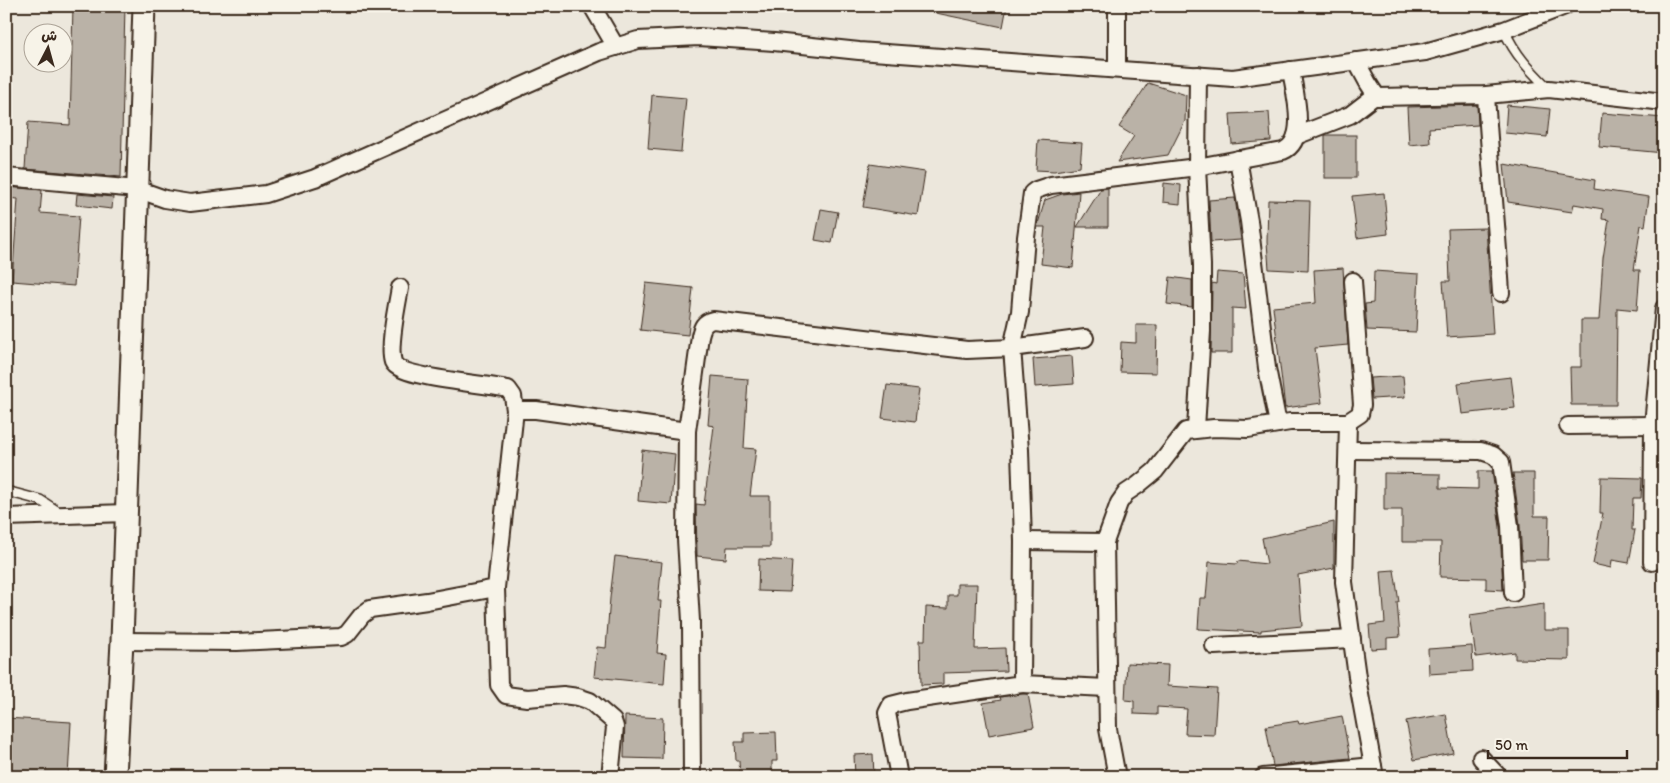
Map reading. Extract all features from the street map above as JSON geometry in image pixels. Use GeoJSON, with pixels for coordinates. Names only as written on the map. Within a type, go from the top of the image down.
{"type":"FeatureCollection","features":[{"type":"Feature","properties":{"kind":"street"},"geometry":{"type":"LineString","coordinates":[[114,777],[122,641],[144,6]]}},
{"type":"Feature","properties":{"kind":"street"},"geometry":{"type":"LineString","coordinates":[[592,6],[616,47]]}},
{"type":"Feature","properties":{"kind":"street"},"geometry":{"type":"LineString","coordinates":[[1117,6],[1117,69]]}},
{"type":"Feature","properties":{"kind":"street"},"geometry":{"type":"LineString","coordinates":[[6,177],[137,189],[165,199],[190,203],[266,194],[314,178],[555,70],[599,52],[638,40],[699,37],[774,42],[859,51],[1233,78],[1424,52],[1504,30],[1565,6]]}},
{"type":"Feature","properties":{"kind":"street"},"geometry":{"type":"LineString","coordinates":[[1356,61],[1376,95],[1380,97],[1486,95],[1548,89],[1664,102]]}},
{"type":"Feature","properties":{"kind":"street"},"geometry":{"type":"LineString","coordinates":[[1022,684],[1023,541],[1020,450],[1012,348],[1020,312],[1032,193],[1051,185],[1198,167],[1290,148],[1296,136],[1298,120],[1291,70]]}},
{"type":"Feature","properties":{"kind":"street"},"geometry":{"type":"LineString","coordinates":[[1196,428],[1202,331],[1198,75]]}},
{"type":"Feature","properties":{"kind":"street"},"geometry":{"type":"LineString","coordinates":[[1296,136],[1350,115],[1376,95]]}},
{"type":"Feature","properties":{"kind":"street"},"geometry":{"type":"LineString","coordinates":[[1486,95],[1501,293]]}},
{"type":"Feature","properties":{"kind":"street"},"geometry":{"type":"LineString","coordinates":[[1238,159],[1250,230],[1267,368],[1278,424]]}},
{"type":"Feature","properties":{"kind":"street"},"geometry":{"type":"LineString","coordinates":[[1131,777],[1116,769],[1110,748],[1108,729],[1105,542],[1119,503],[1126,493],[1155,471],[1169,450],[1186,431],[1196,428],[1248,430],[1290,422],[1348,422],[1360,414],[1362,405],[1353,281]]}},
{"type":"Feature","properties":{"kind":"street"},"geometry":{"type":"LineString","coordinates":[[400,288],[392,347],[394,365],[417,375],[508,389],[513,396],[515,410],[496,588],[499,685],[506,695],[527,698],[573,695],[590,701],[614,721],[610,777]]}},
{"type":"Feature","properties":{"kind":"street"},"geometry":{"type":"LineString","coordinates":[[1652,562],[1653,425],[1664,308]]}},
{"type":"Feature","properties":{"kind":"street"},"geometry":{"type":"LineString","coordinates":[[692,777],[691,621],[686,539],[688,431],[700,336],[703,326],[708,321],[714,320],[967,350],[1012,348],[1084,338]]}},
{"type":"Feature","properties":{"kind":"street"},"geometry":{"type":"LineString","coordinates":[[515,410],[536,410],[688,431]]}},
{"type":"Feature","properties":{"kind":"street"},"geometry":{"type":"LineString","coordinates":[[1263,777],[1374,771],[1358,684],[1344,582],[1348,422]]}},
{"type":"Feature","properties":{"kind":"street"},"geometry":{"type":"LineString","coordinates":[[1568,426],[1653,425]]}},
{"type":"Feature","properties":{"kind":"street"},"geometry":{"type":"LineString","coordinates":[[1348,450],[1481,451],[1493,455],[1501,462],[1509,516],[1513,593]]}},
{"type":"Feature","properties":{"kind":"street"},"geometry":{"type":"LineString","coordinates":[[6,517],[126,513]]}},
{"type":"Feature","properties":{"kind":"street"},"geometry":{"type":"LineString","coordinates":[[1023,541],[1105,542]]}},
{"type":"Feature","properties":{"kind":"street"},"geometry":{"type":"LineString","coordinates":[[122,641],[237,642],[341,637],[347,634],[362,615],[370,609],[496,588]]}},
{"type":"Feature","properties":{"kind":"street"},"geometry":{"type":"LineString","coordinates":[[1214,646],[1352,639]]}},
{"type":"Feature","properties":{"kind":"street"},"geometry":{"type":"LineString","coordinates":[[899,777],[887,714],[891,705],[1022,684],[1107,688]]}},
{"type":"Feature","properties":{"kind":"street"},"geometry":{"type":"LineString","coordinates":[[1481,758],[1499,777]]}},
{"type":"Feature","properties":{"kind":"lane"},"geometry":{"type":"LineString","coordinates":[[1504,30],[1510,44],[1523,63],[1548,89]]}},
{"type":"Feature","properties":{"kind":"lane"},"geometry":{"type":"LineString","coordinates":[[6,491],[40,500],[64,516]]}},
{"type":"Feature","properties":{"kind":"building"},"geometry":{"type":"Polygon","coordinates":[[[73,6],[125,6],[121,177],[25,169],[28,122],[70,125],[73,6]]]}},
{"type":"Feature","properties":{"kind":"building"},"geometry":{"type":"Polygon","coordinates":[[[937,6],[1007,6],[1003,27],[936,13],[937,6]]]}},
{"type":"Feature","properties":{"kind":"building"},"geometry":{"type":"Polygon","coordinates":[[[1148,83],[1186,95],[1185,121],[1168,155],[1117,162],[1134,136],[1119,127],[1148,83]]]}},
{"type":"Feature","properties":{"kind":"building"},"geometry":{"type":"Polygon","coordinates":[[[652,95],[686,98],[681,152],[648,149],[652,95]]]}},
{"type":"Feature","properties":{"kind":"building"},"geometry":{"type":"Polygon","coordinates":[[[1477,105],[1478,125],[1429,128],[1430,143],[1409,145],[1407,107],[1477,105]]]}},
{"type":"Feature","properties":{"kind":"building"},"geometry":{"type":"Polygon","coordinates":[[[1507,105],[1550,109],[1547,137],[1505,133],[1507,105]]]}},
{"type":"Feature","properties":{"kind":"building"},"geometry":{"type":"Polygon","coordinates":[[[1269,112],[1271,141],[1232,144],[1230,114],[1269,112]]]}},
{"type":"Feature","properties":{"kind":"building"},"geometry":{"type":"Polygon","coordinates":[[[1602,113],[1664,118],[1664,153],[1599,147],[1602,113]]]}},
{"type":"Feature","properties":{"kind":"building"},"geometry":{"type":"Polygon","coordinates":[[[1325,135],[1356,135],[1356,178],[1325,178],[1325,135]]]}},
{"type":"Feature","properties":{"kind":"building"},"geometry":{"type":"Polygon","coordinates":[[[1038,140],[1082,143],[1080,167],[1054,171],[1036,170],[1038,140]]]}},
{"type":"Feature","properties":{"kind":"building"},"geometry":{"type":"Polygon","coordinates":[[[870,164],[925,172],[918,216],[863,207],[870,164]]]}},
{"type":"Feature","properties":{"kind":"building"},"geometry":{"type":"Polygon","coordinates":[[[1504,164],[1595,180],[1594,189],[1649,197],[1645,226],[1641,225],[1634,270],[1640,270],[1637,310],[1617,308],[1616,405],[1571,405],[1570,367],[1581,367],[1581,320],[1599,320],[1603,258],[1609,220],[1602,219],[1603,209],[1574,204],[1572,212],[1508,202],[1504,164]]]}},
{"type":"Feature","properties":{"kind":"building"},"geometry":{"type":"Polygon","coordinates":[[[1164,183],[1181,185],[1180,204],[1163,202],[1164,183]]]}},
{"type":"Feature","properties":{"kind":"building"},"geometry":{"type":"Polygon","coordinates":[[[6,187],[42,190],[40,213],[79,216],[74,286],[12,281],[18,199],[6,198],[6,187]]]}},
{"type":"Feature","properties":{"kind":"building"},"geometry":{"type":"Polygon","coordinates":[[[1108,188],[1108,227],[1077,227],[1101,189],[1108,188]]]}},
{"type":"Feature","properties":{"kind":"building"},"geometry":{"type":"Polygon","coordinates":[[[1079,192],[1073,268],[1041,264],[1045,227],[1037,227],[1045,200],[1062,194],[1079,192]]]}},
{"type":"Feature","properties":{"kind":"building"},"geometry":{"type":"Polygon","coordinates":[[[1384,193],[1388,234],[1357,238],[1352,196],[1384,193]]]}},
{"type":"Feature","properties":{"kind":"building"},"geometry":{"type":"Polygon","coordinates":[[[77,194],[113,197],[112,209],[76,205],[77,194]]]}},
{"type":"Feature","properties":{"kind":"building"},"geometry":{"type":"Polygon","coordinates":[[[1235,198],[1241,240],[1211,242],[1209,200],[1235,198]]]}},
{"type":"Feature","properties":{"kind":"building"},"geometry":{"type":"Polygon","coordinates":[[[1268,200],[1310,201],[1308,271],[1269,269],[1267,242],[1268,200]]]}},
{"type":"Feature","properties":{"kind":"building"},"geometry":{"type":"Polygon","coordinates":[[[821,209],[838,212],[832,243],[815,240],[821,209]]]}},
{"type":"Feature","properties":{"kind":"building"},"geometry":{"type":"Polygon","coordinates":[[[1486,228],[1493,334],[1447,337],[1443,281],[1450,281],[1448,229],[1486,228]]]}},
{"type":"Feature","properties":{"kind":"building"},"geometry":{"type":"Polygon","coordinates":[[[1343,268],[1348,345],[1315,348],[1322,403],[1285,408],[1273,307],[1316,303],[1314,270],[1343,268]]]}},
{"type":"Feature","properties":{"kind":"building"},"geometry":{"type":"Polygon","coordinates":[[[1374,271],[1419,274],[1416,332],[1367,330],[1365,304],[1373,303],[1374,271]]]}},
{"type":"Feature","properties":{"kind":"building"},"geometry":{"type":"Polygon","coordinates":[[[1217,272],[1243,274],[1246,309],[1232,308],[1232,353],[1211,353],[1212,283],[1216,284],[1217,272]]]}},
{"type":"Feature","properties":{"kind":"building"},"geometry":{"type":"Polygon","coordinates":[[[1170,277],[1192,280],[1192,307],[1167,304],[1170,277]]]}},
{"type":"Feature","properties":{"kind":"building"},"geometry":{"type":"Polygon","coordinates":[[[646,283],[693,288],[688,335],[640,330],[646,283]]]}},
{"type":"Feature","properties":{"kind":"building"},"geometry":{"type":"Polygon","coordinates":[[[1136,325],[1157,325],[1156,373],[1120,372],[1121,342],[1136,343],[1136,325]]]}},
{"type":"Feature","properties":{"kind":"building"},"geometry":{"type":"Polygon","coordinates":[[[1072,356],[1074,384],[1035,387],[1033,359],[1072,356]]]}},
{"type":"Feature","properties":{"kind":"building"},"geometry":{"type":"Polygon","coordinates":[[[712,376],[748,379],[744,448],[756,449],[750,496],[770,496],[770,547],[727,547],[726,559],[697,556],[696,504],[704,505],[714,426],[708,425],[712,376]]]}},
{"type":"Feature","properties":{"kind":"building"},"geometry":{"type":"Polygon","coordinates":[[[1403,376],[1405,397],[1372,399],[1370,378],[1403,376]]]}},
{"type":"Feature","properties":{"kind":"building"},"geometry":{"type":"Polygon","coordinates":[[[1511,377],[1515,408],[1462,414],[1458,383],[1511,377]]]}},
{"type":"Feature","properties":{"kind":"building"},"geometry":{"type":"Polygon","coordinates":[[[887,385],[919,389],[915,422],[882,418],[887,385]]]}},
{"type":"Feature","properties":{"kind":"building"},"geometry":{"type":"Polygon","coordinates":[[[642,450],[675,454],[671,504],[638,501],[642,450]]]}},
{"type":"Feature","properties":{"kind":"building"},"geometry":{"type":"Polygon","coordinates":[[[1478,471],[1492,471],[1500,527],[1503,590],[1486,589],[1486,578],[1440,577],[1441,542],[1402,542],[1402,510],[1384,510],[1384,473],[1440,474],[1440,488],[1478,489],[1478,471]]]}},
{"type":"Feature","properties":{"kind":"building"},"geometry":{"type":"Polygon","coordinates":[[[1513,473],[1534,473],[1534,516],[1549,516],[1548,560],[1522,560],[1520,525],[1513,473]]]}},
{"type":"Feature","properties":{"kind":"building"},"geometry":{"type":"Polygon","coordinates":[[[1601,477],[1642,478],[1641,498],[1633,498],[1632,530],[1635,530],[1629,563],[1612,560],[1611,568],[1593,564],[1603,513],[1600,513],[1601,477]]]}},
{"type":"Feature","properties":{"kind":"building"},"geometry":{"type":"Polygon","coordinates":[[[1334,522],[1334,568],[1298,575],[1302,626],[1261,630],[1261,632],[1198,629],[1200,598],[1206,598],[1209,562],[1237,564],[1238,561],[1267,564],[1262,538],[1334,522]]]}},
{"type":"Feature","properties":{"kind":"building"},"geometry":{"type":"Polygon","coordinates":[[[615,556],[662,562],[658,601],[661,601],[657,653],[666,654],[664,684],[594,677],[597,647],[606,648],[615,556]]]}},
{"type":"Feature","properties":{"kind":"building"},"geometry":{"type":"Polygon","coordinates":[[[759,559],[792,561],[790,592],[758,591],[759,559]]]}},
{"type":"Feature","properties":{"kind":"building"},"geometry":{"type":"Polygon","coordinates":[[[1394,570],[1399,602],[1397,602],[1400,637],[1387,638],[1387,648],[1371,649],[1369,625],[1385,623],[1381,571],[1394,570]]]}},
{"type":"Feature","properties":{"kind":"building"},"geometry":{"type":"Polygon","coordinates":[[[957,584],[977,584],[975,649],[1005,648],[1006,671],[943,673],[943,684],[921,685],[920,640],[925,640],[926,607],[948,608],[948,595],[957,595],[957,584]]]}},
{"type":"Feature","properties":{"kind":"building"},"geometry":{"type":"Polygon","coordinates":[[[1544,604],[1544,630],[1569,630],[1569,660],[1515,659],[1515,652],[1476,657],[1470,615],[1544,604]]]}},
{"type":"Feature","properties":{"kind":"building"},"geometry":{"type":"Polygon","coordinates":[[[1472,646],[1473,671],[1429,674],[1428,649],[1472,646]]]}},
{"type":"Feature","properties":{"kind":"building"},"geometry":{"type":"Polygon","coordinates":[[[1127,663],[1168,665],[1167,686],[1217,689],[1214,735],[1185,734],[1187,709],[1157,707],[1157,715],[1134,714],[1134,701],[1125,700],[1127,663]]]}},
{"type":"Feature","properties":{"kind":"building"},"geometry":{"type":"Polygon","coordinates":[[[1028,694],[1034,727],[989,735],[983,703],[1001,700],[1000,697],[1028,694]]]}},
{"type":"Feature","properties":{"kind":"building"},"geometry":{"type":"Polygon","coordinates":[[[1446,714],[1453,753],[1414,760],[1406,721],[1446,714]]]}},
{"type":"Feature","properties":{"kind":"building"},"geometry":{"type":"Polygon","coordinates":[[[625,716],[663,718],[662,759],[624,758],[625,716]]]}},
{"type":"Feature","properties":{"kind":"building"},"geometry":{"type":"Polygon","coordinates":[[[1342,716],[1350,758],[1273,766],[1266,726],[1298,721],[1299,724],[1342,716]]]}},
{"type":"Feature","properties":{"kind":"building"},"geometry":{"type":"Polygon","coordinates":[[[6,718],[71,722],[68,777],[6,777],[6,718]]]}},
{"type":"Feature","properties":{"kind":"building"},"geometry":{"type":"Polygon","coordinates":[[[776,732],[777,761],[772,761],[772,777],[740,777],[739,761],[736,761],[735,742],[744,742],[744,733],[776,732]]]}},
{"type":"Feature","properties":{"kind":"building"},"geometry":{"type":"Polygon","coordinates":[[[873,754],[874,777],[855,777],[854,755],[873,754]]]}}]}
